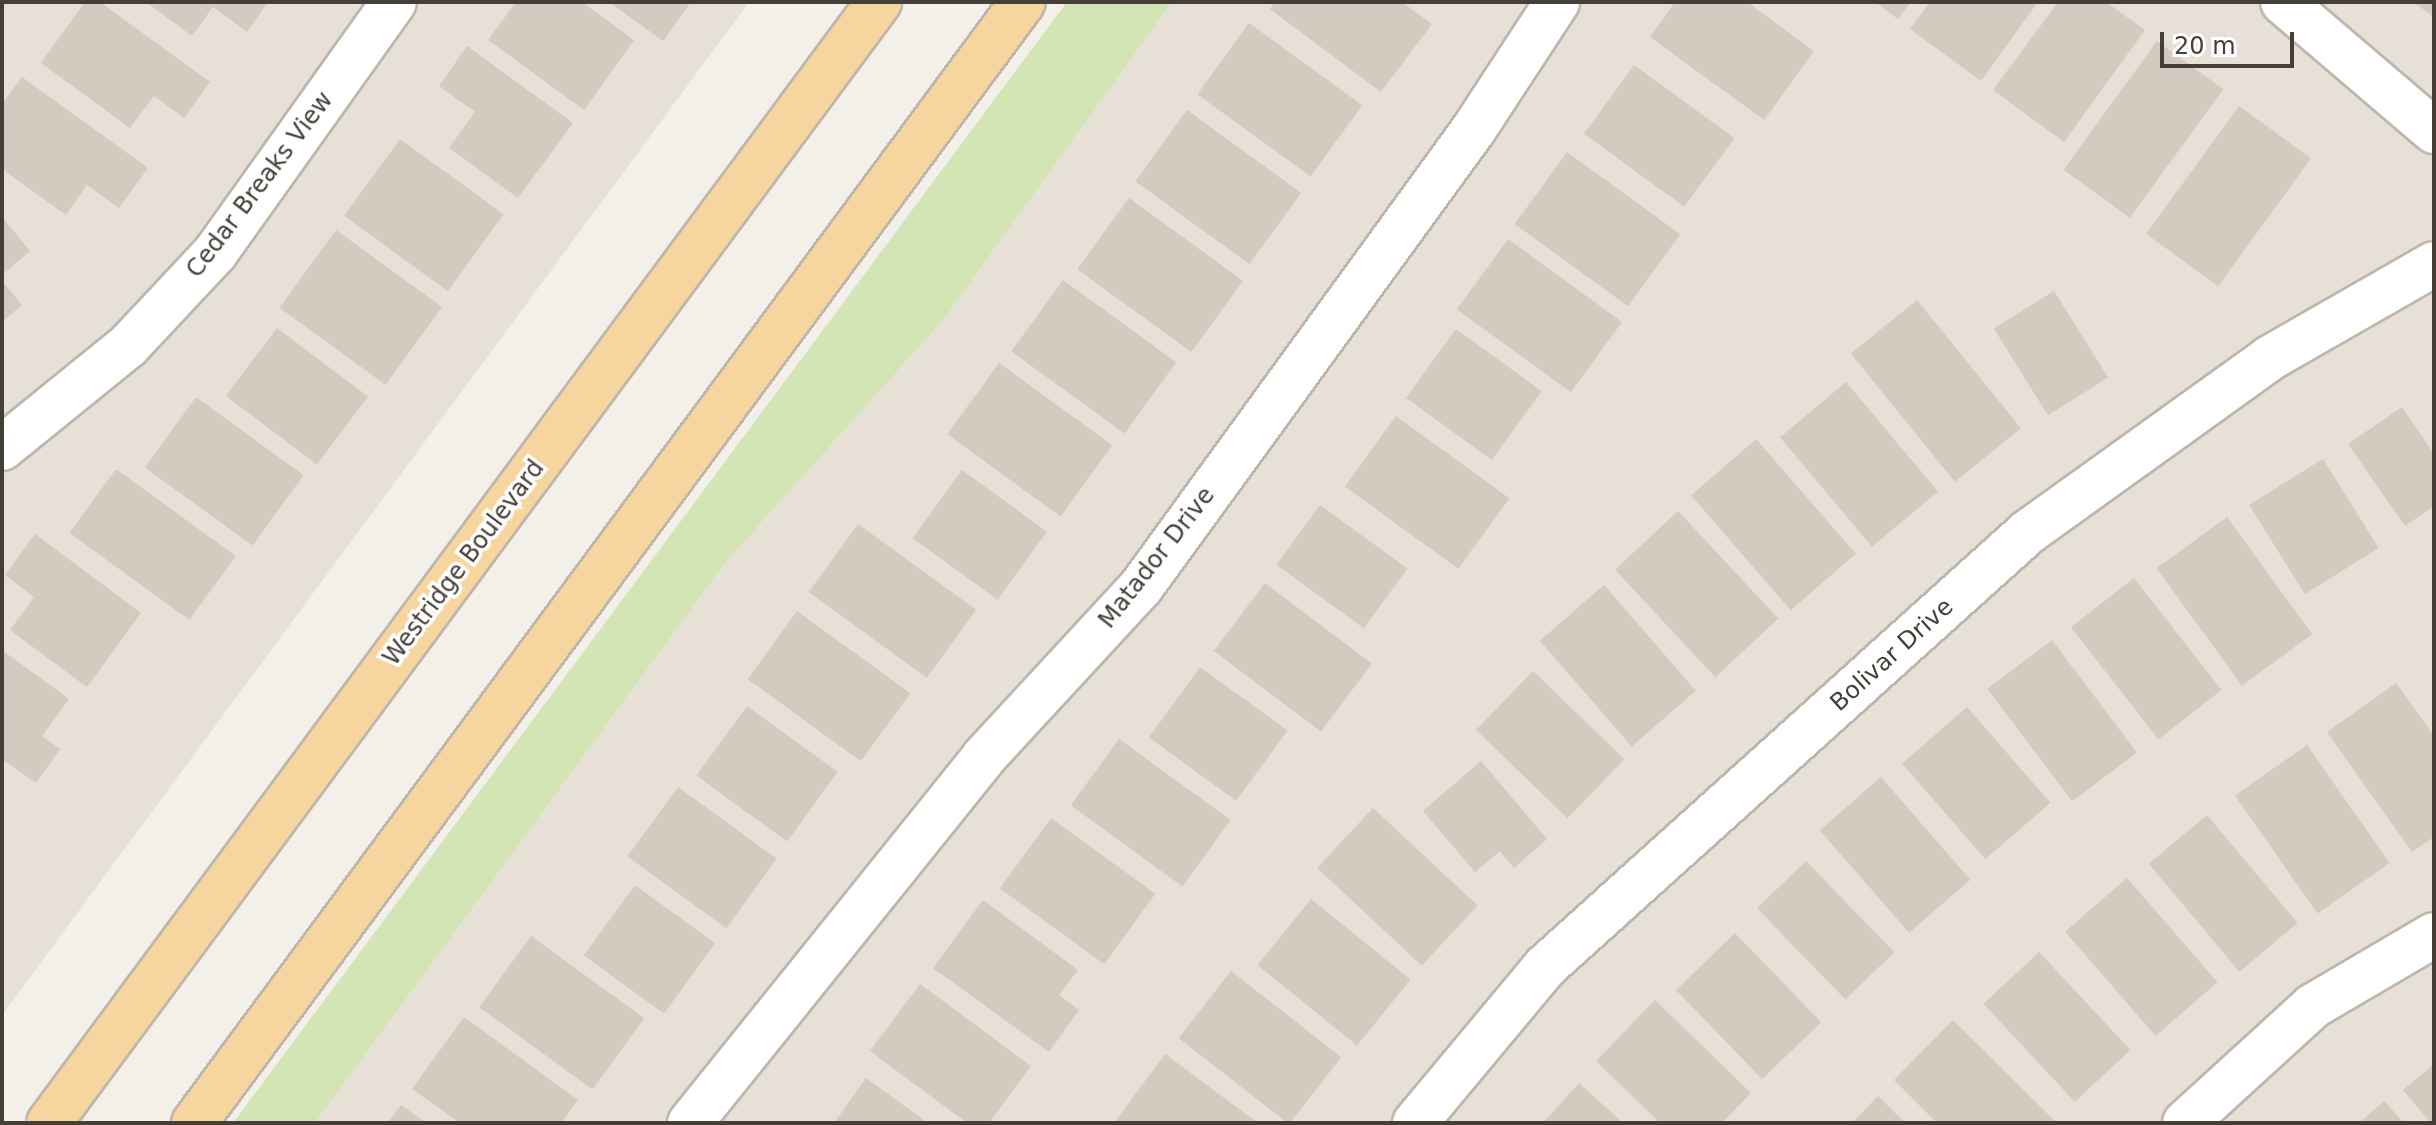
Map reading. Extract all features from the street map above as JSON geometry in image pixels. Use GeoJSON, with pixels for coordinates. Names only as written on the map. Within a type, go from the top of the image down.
{"type":"FeatureCollection","features":[{"type":"Feature","properties":{"kind":"main road","name":"Westridge Boulevard"},"geometry":{"type":"LineString","coordinates":[[49,1123],[879,2]]}},
{"type":"Feature","properties":{"kind":"main road"},"geometry":{"type":"LineString","coordinates":[[194,1123],[1023,2]]}},
{"type":"Feature","properties":{"kind":"street","name":"Cedar Breaks View"},"geometry":{"type":"LineString","coordinates":[[2,448],[128,346],[215,253],[394,2]]}},
{"type":"Feature","properties":{"kind":"street","name":"Matador Drive"},"geometry":{"type":"LineString","coordinates":[[690,1123],[984,757],[1141,587],[1474,129],[1557,2]]}},
{"type":"Feature","properties":{"kind":"street"},"geometry":{"type":"LineString","coordinates":[[2283,2],[2434,131]]}},
{"type":"Feature","properties":{"kind":"street","name":"Bolivar Drive"},"geometry":{"type":"LineString","coordinates":[[1415,1123],[1546,966],[2028,532],[2270,358],[2434,264]]}},
{"type":"Feature","properties":{"kind":"street"},"geometry":{"type":"LineString","coordinates":[[2185,1123],[2313,1006],[2434,935]]}},
{"type":"Feature","properties":{"kind":"shaded area"},"geometry":{"type":"Polygon","coordinates":[[[2,2],[749,2],[2,1015],[2,2]]]}},
{"type":"Feature","properties":{"kind":"shaded area"},"geometry":{"type":"Polygon","coordinates":[[[1172,2],[2434,2],[2434,1123],[315,1123],[725,563],[944,319],[1172,2]]]}},
{"type":"Feature","properties":{"kind":"green space"},"geometry":{"type":"Polygon","coordinates":[[[1067,2],[1172,2],[944,319],[725,563],[315,1123],[233,1123],[1067,2]]]}},
{"type":"Feature","properties":{"kind":"building"},"geometry":{"type":"Polygon","coordinates":[[[85,2],[100,2],[210,82],[184,118],[154,96],[130,128],[41,63],[85,2]]]}},
{"type":"Feature","properties":{"kind":"building"},"geometry":{"type":"Polygon","coordinates":[[[146,2],[268,2],[247,32],[213,7],[192,36],[146,2]]]}},
{"type":"Feature","properties":{"kind":"building"},"geometry":{"type":"Polygon","coordinates":[[[516,2],[582,2],[634,40],[584,110],[488,40],[516,2]]]}},
{"type":"Feature","properties":{"kind":"building"},"geometry":{"type":"Polygon","coordinates":[[[609,2],[691,2],[663,41],[609,2]]]}},
{"type":"Feature","properties":{"kind":"building"},"geometry":{"type":"Polygon","coordinates":[[[1275,2],[1402,2],[1432,24],[1381,92],[1270,9],[1275,2]]]}},
{"type":"Feature","properties":{"kind":"building"},"geometry":{"type":"Polygon","coordinates":[[[1675,2],[1747,2],[1814,51],[1764,120],[1650,37],[1675,2]]]}},
{"type":"Feature","properties":{"kind":"building"},"geometry":{"type":"Polygon","coordinates":[[[1875,2],[1911,2],[1898,19],[1875,2]]]}},
{"type":"Feature","properties":{"kind":"building"},"geometry":{"type":"Polygon","coordinates":[[[1930,2],[2038,2],[1981,81],[1910,29],[1930,2]]]}},
{"type":"Feature","properties":{"kind":"building"},"geometry":{"type":"Polygon","coordinates":[[[2058,2],[2106,2],[2145,30],[2064,142],[1993,90],[2058,2]]]}},
{"type":"Feature","properties":{"kind":"building"},"geometry":{"type":"Polygon","coordinates":[[[2413,2],[2434,2],[2434,17],[2413,2]]]}},
{"type":"Feature","properties":{"kind":"building"},"geometry":{"type":"Polygon","coordinates":[[[1249,23],[1362,105],[1311,176],[1197,94],[1249,23]]]}},
{"type":"Feature","properties":{"kind":"building"},"geometry":{"type":"Polygon","coordinates":[[[2157,41],[2223,89],[2130,218],[2064,170],[2157,41]]]}},
{"type":"Feature","properties":{"kind":"building"},"geometry":{"type":"Polygon","coordinates":[[[467,46],[573,123],[518,198],[449,148],[475,112],[439,86],[467,46]]]}},
{"type":"Feature","properties":{"kind":"building"},"geometry":{"type":"Polygon","coordinates":[[[1634,65],[1734,138],[1684,207],[1584,134],[1634,65]]]}},
{"type":"Feature","properties":{"kind":"building"},"geometry":{"type":"Polygon","coordinates":[[[22,77],[148,168],[119,208],[87,185],[66,215],[2,169],[2,104],[22,77]]]}},
{"type":"Feature","properties":{"kind":"building"},"geometry":{"type":"Polygon","coordinates":[[[2239,106],[2311,158],[2218,286],[2146,234],[2239,106]]]}},
{"type":"Feature","properties":{"kind":"building"},"geometry":{"type":"Polygon","coordinates":[[[1187,110],[1301,193],[1249,264],[1135,181],[1187,110]]]}},
{"type":"Feature","properties":{"kind":"building"},"geometry":{"type":"Polygon","coordinates":[[[400,139],[504,214],[448,291],[344,216],[400,139]]]}},
{"type":"Feature","properties":{"kind":"building"},"geometry":{"type":"Polygon","coordinates":[[[1567,152],[1680,234],[1628,306],[1515,224],[1567,152]]]}},
{"type":"Feature","properties":{"kind":"building"},"geometry":{"type":"Polygon","coordinates":[[[1129,198],[1243,281],[1191,352],[1077,269],[1129,198]]]}},
{"type":"Feature","properties":{"kind":"building"},"geometry":{"type":"Polygon","coordinates":[[[2,217],[30,251],[2,275],[2,217]]]}},
{"type":"Feature","properties":{"kind":"building"},"geometry":{"type":"Polygon","coordinates":[[[336,230],[442,307],[386,385],[280,308],[336,230]]]}},
{"type":"Feature","properties":{"kind":"building"},"geometry":{"type":"Polygon","coordinates":[[[1508,239],[1622,322],[1571,392],[1457,309],[1508,239]]]}},
{"type":"Feature","properties":{"kind":"building"},"geometry":{"type":"Polygon","coordinates":[[[1063,280],[1176,362],[1125,433],[1011,351],[1063,280]]]}},
{"type":"Feature","properties":{"kind":"building"},"geometry":{"type":"Polygon","coordinates":[[[2,281],[22,305],[2,322],[2,281]]]}},
{"type":"Feature","properties":{"kind":"building"},"geometry":{"type":"Polygon","coordinates":[[[2054,291],[2108,378],[2048,415],[1994,329],[2054,291]]]}},
{"type":"Feature","properties":{"kind":"building"},"geometry":{"type":"Polygon","coordinates":[[[1917,300],[2021,428],[1955,482],[1851,353],[1917,300]]]}},
{"type":"Feature","properties":{"kind":"building"},"geometry":{"type":"Polygon","coordinates":[[[277,328],[368,397],[317,464],[226,396],[277,328]]]}},
{"type":"Feature","properties":{"kind":"building"},"geometry":{"type":"Polygon","coordinates":[[[1456,329],[1542,391],[1492,460],[1406,398],[1456,329]]]}},
{"type":"Feature","properties":{"kind":"building"},"geometry":{"type":"Polygon","coordinates":[[[999,363],[1112,445],[1061,516],[947,434],[999,363]]]}},
{"type":"Feature","properties":{"kind":"building"},"geometry":{"type":"Polygon","coordinates":[[[1846,382],[1938,492],[1872,547],[1780,437],[1846,382]]]}},
{"type":"Feature","properties":{"kind":"building"},"geometry":{"type":"Polygon","coordinates":[[[196,397],[304,475],[252,546],[145,467],[196,397]]]}},
{"type":"Feature","properties":{"kind":"building"},"geometry":{"type":"Polygon","coordinates":[[[2402,407],[2434,454],[2434,506],[2405,526],[2348,444],[2402,407]]]}},
{"type":"Feature","properties":{"kind":"building"},"geometry":{"type":"Polygon","coordinates":[[[1396,416],[1509,498],[1458,569],[1345,486],[1396,416]]]}},
{"type":"Feature","properties":{"kind":"building"},"geometry":{"type":"Polygon","coordinates":[[[1756,439],[1856,554],[1791,610],[1691,495],[1756,439]]]}},
{"type":"Feature","properties":{"kind":"building"},"geometry":{"type":"Polygon","coordinates":[[[2323,459],[2379,548],[2305,594],[2249,505],[2323,459]]]}},
{"type":"Feature","properties":{"kind":"building"},"geometry":{"type":"Polygon","coordinates":[[[116,469],[236,556],[189,620],[70,533],[116,469]]]}},
{"type":"Feature","properties":{"kind":"building"},"geometry":{"type":"Polygon","coordinates":[[[962,470],[1047,532],[998,600],[913,538],[962,470]]]}},
{"type":"Feature","properties":{"kind":"building"},"geometry":{"type":"Polygon","coordinates":[[[1320,505],[1407,568],[1364,628],[1277,565],[1320,505]]]}},
{"type":"Feature","properties":{"kind":"building"},"geometry":{"type":"Polygon","coordinates":[[[1678,511],[1778,619],[1715,677],[1615,570],[1678,511]]]}},
{"type":"Feature","properties":{"kind":"building"},"geometry":{"type":"Polygon","coordinates":[[[2227,517],[2312,634],[2242,685],[2157,568],[2227,517]]]}},
{"type":"Feature","properties":{"kind":"building"},"geometry":{"type":"Polygon","coordinates":[[[858,524],[976,610],[927,678],[809,592],[858,524]]]}},
{"type":"Feature","properties":{"kind":"building"},"geometry":{"type":"Polygon","coordinates":[[[35,534],[141,613],[87,687],[10,630],[34,597],[5,575],[35,534]]]}},
{"type":"Feature","properties":{"kind":"building"},"geometry":{"type":"Polygon","coordinates":[[[2134,578],[2221,690],[2158,739],[2071,627],[2134,578]]]}},
{"type":"Feature","properties":{"kind":"building"},"geometry":{"type":"Polygon","coordinates":[[[1265,583],[1372,664],[1321,732],[1214,651],[1265,583]]]}},
{"type":"Feature","properties":{"kind":"building"},"geometry":{"type":"Polygon","coordinates":[[[1604,585],[1696,691],[1632,746],[1540,641],[1604,585]]]}},
{"type":"Feature","properties":{"kind":"building"},"geometry":{"type":"Polygon","coordinates":[[[797,611],[910,693],[861,761],[748,679],[797,611]]]}},
{"type":"Feature","properties":{"kind":"building"},"geometry":{"type":"Polygon","coordinates":[[[2052,640],[2137,753],[2072,801],[1987,689],[2052,640]]]}},
{"type":"Feature","properties":{"kind":"building"},"geometry":{"type":"Polygon","coordinates":[[[2,650],[69,699],[42,736],[60,749],[36,783],[2,759],[2,650]]]}},
{"type":"Feature","properties":{"kind":"building"},"geometry":{"type":"Polygon","coordinates":[[[1200,667],[1287,730],[1236,801],[1149,737],[1200,667]]]}},
{"type":"Feature","properties":{"kind":"building"},"geometry":{"type":"Polygon","coordinates":[[[1533,671],[1624,759],[1567,818],[1476,730],[1533,671]]]}},
{"type":"Feature","properties":{"kind":"building"},"geometry":{"type":"Polygon","coordinates":[[[2396,683],[2434,736],[2434,837],[2412,852],[2327,732],[2396,683]]]}},
{"type":"Feature","properties":{"kind":"building"},"geometry":{"type":"Polygon","coordinates":[[[747,706],[838,772],[787,841],[696,776],[747,706]]]}},
{"type":"Feature","properties":{"kind":"building"},"geometry":{"type":"Polygon","coordinates":[[[1967,707],[2050,803],[1985,859],[1902,763],[1967,707]]]}},
{"type":"Feature","properties":{"kind":"building"},"geometry":{"type":"Polygon","coordinates":[[[1119,739],[1231,820],[1182,886],[1071,805],[1119,739]]]}},
{"type":"Feature","properties":{"kind":"building"},"geometry":{"type":"Polygon","coordinates":[[[2307,745],[2390,863],[2318,913],[2235,795],[2307,745]]]}},
{"type":"Feature","properties":{"kind":"building"},"geometry":{"type":"Polygon","coordinates":[[[1481,761],[1547,839],[1514,868],[1500,851],[1475,872],[1423,811],[1481,761]]]}},
{"type":"Feature","properties":{"kind":"building"},"geometry":{"type":"Polygon","coordinates":[[[1881,777],[1970,880],[1909,933],[1820,830],[1881,777]]]}},
{"type":"Feature","properties":{"kind":"building"},"geometry":{"type":"Polygon","coordinates":[[[678,787],[777,859],[726,928],[627,857],[678,787]]]}},
{"type":"Feature","properties":{"kind":"building"},"geometry":{"type":"Polygon","coordinates":[[[1373,808],[1478,906],[1422,965],[1317,868],[1373,808]]]}},
{"type":"Feature","properties":{"kind":"building"},"geometry":{"type":"Polygon","coordinates":[[[2207,815],[2298,923],[2239,972],[2149,864],[2207,815]]]}},
{"type":"Feature","properties":{"kind":"building"},"geometry":{"type":"Polygon","coordinates":[[[1051,818],[1155,894],[1104,964],[1000,888],[1051,818]]]}},
{"type":"Feature","properties":{"kind":"building"},"geometry":{"type":"Polygon","coordinates":[[[1806,861],[1894,952],[1845,1000],[1757,908],[1806,861]]]}},
{"type":"Feature","properties":{"kind":"building"},"geometry":{"type":"Polygon","coordinates":[[[2127,878],[2218,982],[2156,1036],[2065,932],[2127,878]]]}},
{"type":"Feature","properties":{"kind":"building"},"geometry":{"type":"Polygon","coordinates":[[[635,885],[715,943],[664,1014],[584,955],[635,885]]]}},
{"type":"Feature","properties":{"kind":"building"},"geometry":{"type":"Polygon","coordinates":[[[1311,899],[1410,980],[1357,1046],[1258,965],[1311,899]]]}},
{"type":"Feature","properties":{"kind":"building"},"geometry":{"type":"Polygon","coordinates":[[[983,900],[1078,970],[1059,995],[1079,1010],[1049,1052],[933,968],[983,900]]]}},
{"type":"Feature","properties":{"kind":"building"},"geometry":{"type":"Polygon","coordinates":[[[1735,933],[1821,1022],[1762,1079],[1676,990],[1735,933]]]}},
{"type":"Feature","properties":{"kind":"building"},"geometry":{"type":"Polygon","coordinates":[[[531,936],[644,1018],[593,1089],[479,1007],[531,936]]]}},
{"type":"Feature","properties":{"kind":"building"},"geometry":{"type":"Polygon","coordinates":[[[2039,952],[2130,1050],[2075,1102],[1983,1004],[2039,952]]]}},
{"type":"Feature","properties":{"kind":"building"},"geometry":{"type":"Polygon","coordinates":[[[1231,971],[1341,1057],[1287,1123],[1179,1038],[1231,971]]]}},
{"type":"Feature","properties":{"kind":"building"},"geometry":{"type":"Polygon","coordinates":[[[920,984],[1031,1066],[989,1123],[967,1123],[870,1051],[920,984]]]}},
{"type":"Feature","properties":{"kind":"building"},"geometry":{"type":"Polygon","coordinates":[[[1655,1000],[1751,1093],[1722,1123],[1660,1123],[1596,1061],[1655,1000]]]}},
{"type":"Feature","properties":{"kind":"building"},"geometry":{"type":"Polygon","coordinates":[[[464,1017],[578,1100],[561,1123],[460,1123],[412,1089],[464,1017]]]}},
{"type":"Feature","properties":{"kind":"building"},"geometry":{"type":"Polygon","coordinates":[[[1953,1020],[2057,1123],[1937,1123],[1894,1080],[1953,1020]]]}},
{"type":"Feature","properties":{"kind":"building"},"geometry":{"type":"Polygon","coordinates":[[[1165,1054],[1258,1123],[1114,1123],[1165,1054]]]}},
{"type":"Feature","properties":{"kind":"building"},"geometry":{"type":"Polygon","coordinates":[[[2434,1064],[2434,1123],[2431,1123],[2403,1090],[2434,1064]]]}},
{"type":"Feature","properties":{"kind":"building"},"geometry":{"type":"Polygon","coordinates":[[[866,1078],[928,1123],[834,1123],[866,1078]]]}},
{"type":"Feature","properties":{"kind":"building"},"geometry":{"type":"Polygon","coordinates":[[[1579,1083],[1623,1123],[1543,1123],[1579,1083]]]}},
{"type":"Feature","properties":{"kind":"building"},"geometry":{"type":"Polygon","coordinates":[[[1878,1096],[1905,1123],[1852,1123],[1878,1096]]]}},
{"type":"Feature","properties":{"kind":"building"},"geometry":{"type":"Polygon","coordinates":[[[2384,1101],[2404,1123],[2359,1123],[2384,1101]]]}},
{"type":"Feature","properties":{"kind":"building"},"geometry":{"type":"Polygon","coordinates":[[[401,1105],[426,1123],[388,1123],[401,1105]]]}}]}
